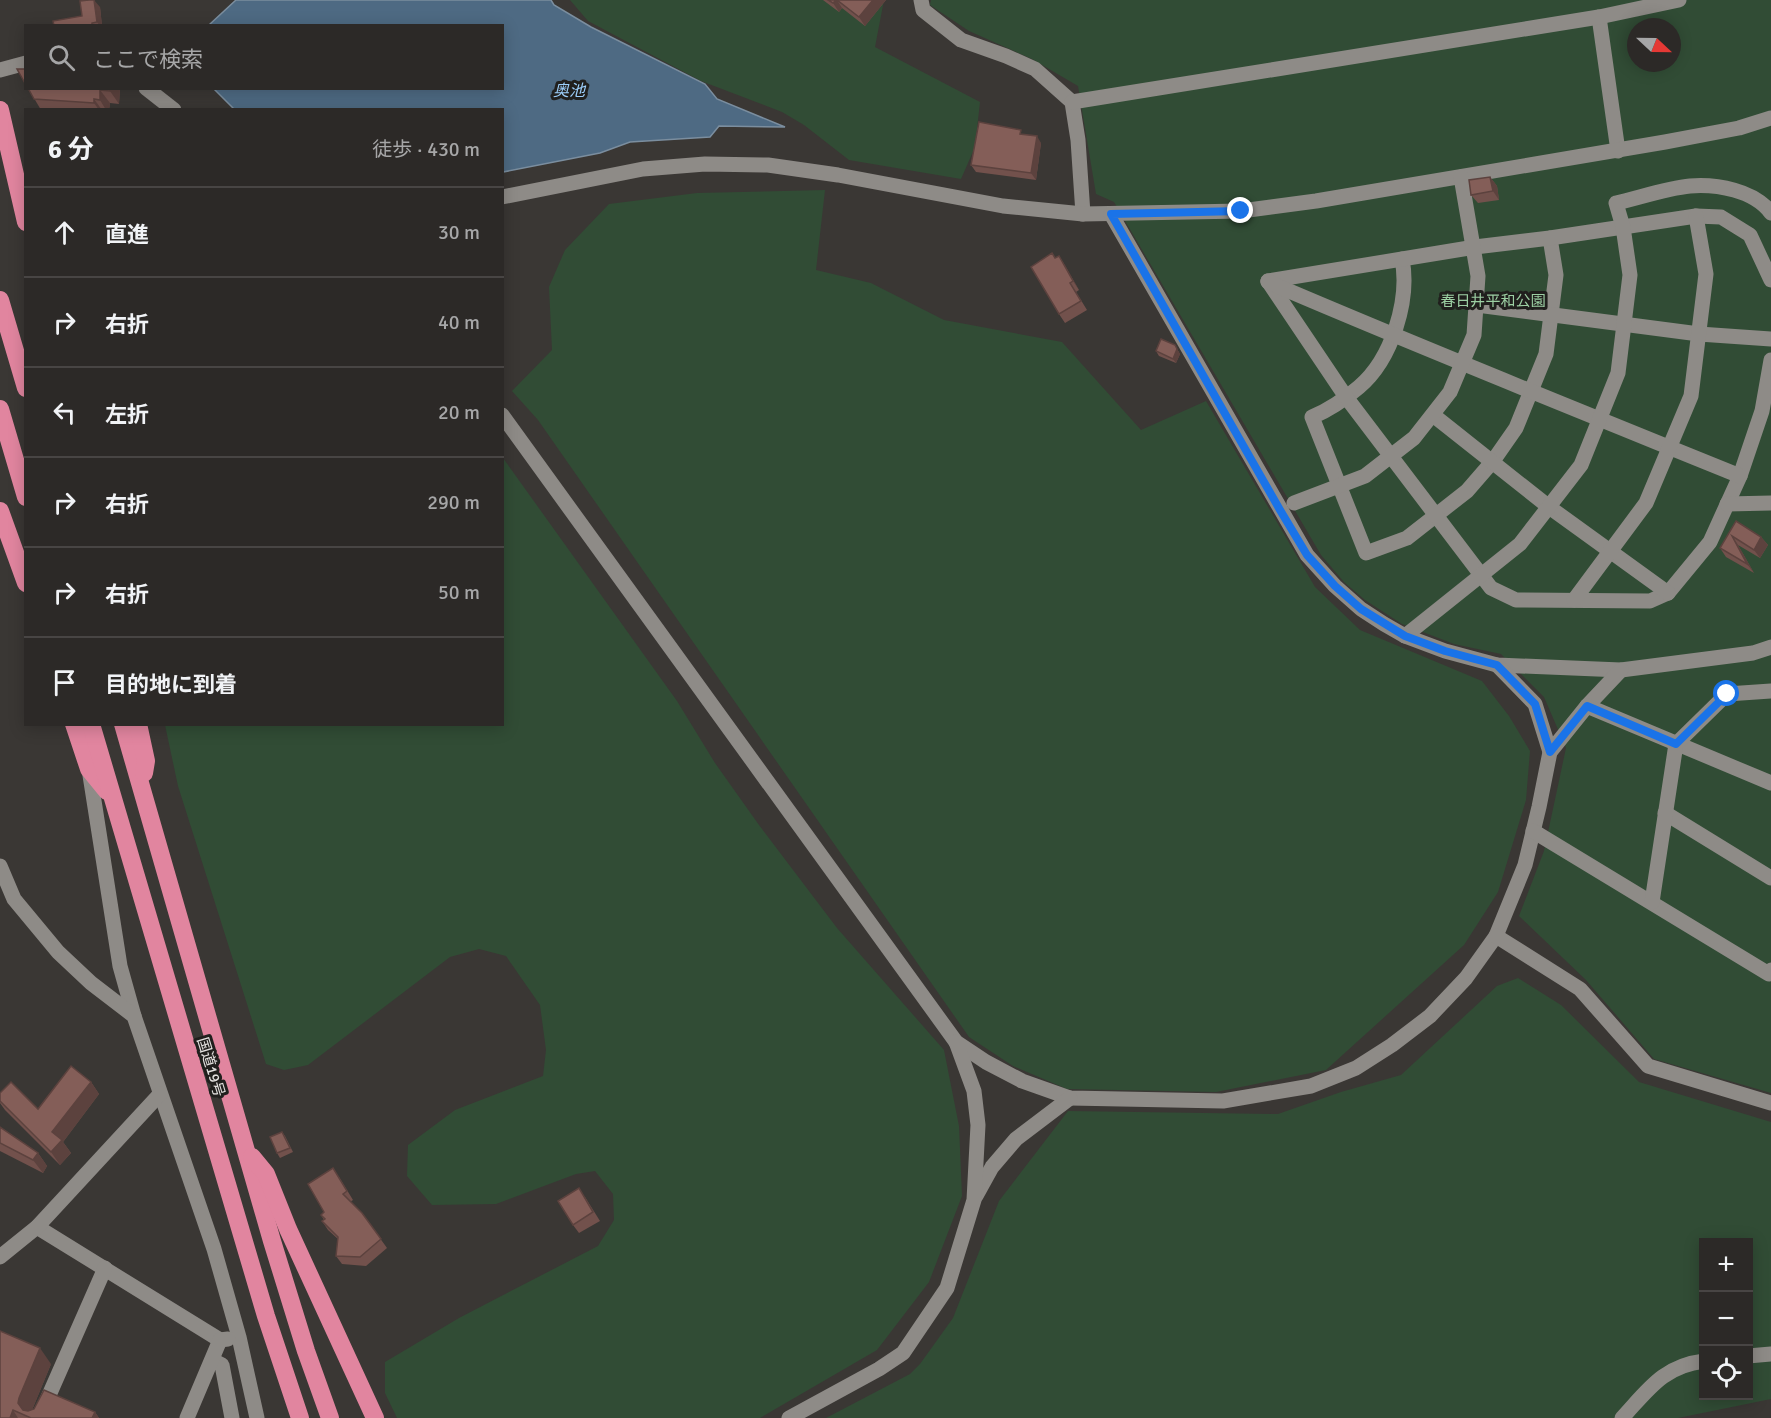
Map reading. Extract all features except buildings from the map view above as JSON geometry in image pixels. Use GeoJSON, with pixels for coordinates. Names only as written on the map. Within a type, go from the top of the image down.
{"type":"FeatureCollection","features":[{"type":"Feature","properties":{"kind":"highway"},"geometry":{"type":"LineString","coordinates":[[0,110],[24,213]]}},
{"type":"Feature","properties":{"kind":"highway"},"geometry":{"type":"LineString","coordinates":[[0,300],[24,381]]}},
{"type":"Feature","properties":{"kind":"highway"},"geometry":{"type":"LineString","coordinates":[[0,409],[24,490]]}},
{"type":"Feature","properties":{"kind":"highway"},"geometry":{"type":"LineString","coordinates":[[0,511],[24,577]]}},
{"type":"Feature","properties":{"kind":"highway"},"geometry":{"type":"LineString","coordinates":[[75,726],[89,769],[113,800]]}},
{"type":"Feature","properties":{"kind":"highway","name":"国道19号"},"geometry":{"type":"LineString","coordinates":[[92,726],[266,1316],[300,1418]]}},
{"type":"Feature","properties":{"kind":"highway","name":"国道19号"},"geometry":{"type":"LineString","coordinates":[[124,726],[303,1340],[330,1418]]}},
{"type":"Feature","properties":{"kind":"highway"},"geometry":{"type":"LineString","coordinates":[[138,726],[146,761],[142,788]]}},
{"type":"Feature","properties":{"kind":"highway"},"geometry":{"type":"LineString","coordinates":[[246,1148],[266,1174],[288,1229],[375,1418]]}},
{"type":"Feature","properties":{"kind":"street"},"geometry":{"type":"LineString","coordinates":[[921,0],[923,10],[961,40],[1035,69],[1071,102],[1078,140],[1083,214]]}},
{"type":"Feature","properties":{"kind":"street"},"geometry":{"type":"LineString","coordinates":[[1071,102],[1599,17],[1679,0]]}},
{"type":"Feature","properties":{"kind":"street"},"geometry":{"type":"LineString","coordinates":[[1599,17],[1618,151]]}},
{"type":"Feature","properties":{"kind":"street"},"geometry":{"type":"LineString","coordinates":[[0,70],[24,64]]}},
{"type":"Feature","properties":{"kind":"street"},"geometry":{"type":"LineString","coordinates":[[149,90],[171,108]]}},
{"type":"Feature","properties":{"kind":"street"},"geometry":{"type":"LineString","coordinates":[[504,197],[643,169],[705,164],[768,165],[838,175],[1003,206],[1083,214],[1241,211],[1316,201],[1618,151],[1739,128],[1771,118]]}},
{"type":"Feature","properties":{"kind":"street"},"geometry":{"type":"LineString","coordinates":[[1294,503],[1365,476],[1414,438],[1450,392],[1473,335],[1479,276],[1461,177]]}},
{"type":"Feature","properties":{"kind":"street"},"geometry":{"type":"LineString","coordinates":[[1405,636],[1520,544],[1581,465],[1618,373],[1630,275],[1623,227],[1616,203],[1689,186],[1734,189],[1766,205],[1771,213]]}},
{"type":"Feature","properties":{"kind":"street"},"geometry":{"type":"LineString","coordinates":[[1111,214],[1307,555],[1335,586],[1361,609],[1405,636],[1445,651],[1497,665],[1621,670],[1753,653],[1771,647]]}},
{"type":"Feature","properties":{"kind":"street"},"geometry":{"type":"LineString","coordinates":[[1574,600],[1646,503],[1691,396],[1706,274],[1696,216]]}},
{"type":"Feature","properties":{"kind":"street"},"geometry":{"type":"LineString","coordinates":[[1268,281],[1475,247],[1696,216],[1721,217],[1750,235],[1771,280]]}},
{"type":"Feature","properties":{"kind":"street"},"geometry":{"type":"LineString","coordinates":[[1402,259],[1405,276],[1400,317],[1384,356],[1361,386],[1329,410],[1312,417],[1366,553],[1407,538],[1467,491],[1493,461],[1516,428],[1546,354],[1549,314],[1556,275],[1550,238]]}},
{"type":"Feature","properties":{"kind":"street"},"geometry":{"type":"LineString","coordinates":[[1268,281],[1393,336],[1740,476]]}},
{"type":"Feature","properties":{"kind":"street"},"geometry":{"type":"LineString","coordinates":[[1268,281],[1346,397],[1491,588],[1516,600],[1650,601],[1668,593],[1710,542],[1740,476],[1762,411],[1771,360]]}},
{"type":"Feature","properties":{"kind":"street"},"geometry":{"type":"LineString","coordinates":[[1477,305],[1699,334],[1771,339]]}},
{"type":"Feature","properties":{"kind":"street"},"geometry":{"type":"LineString","coordinates":[[1432,415],[1609,552],[1668,593]]}},
{"type":"Feature","properties":{"kind":"street"},"geometry":{"type":"LineString","coordinates":[[504,418],[956,1042],[974,1091],[978,1125],[974,1200]]}},
{"type":"Feature","properties":{"kind":"street"},"geometry":{"type":"LineString","coordinates":[[1727,504],[1771,503]]}},
{"type":"Feature","properties":{"kind":"street"},"geometry":{"type":"LineString","coordinates":[[1497,665],[1535,704],[1550,752]]}},
{"type":"Feature","properties":{"kind":"street"},"geometry":{"type":"LineString","coordinates":[[956,1042],[986,1062],[1022,1081],[1070,1098],[1223,1101],[1311,1086],[1356,1068],[1392,1045],[1430,1016],[1466,978],[1496,936],[1525,865],[1550,752],[1587,706],[1621,670]]}},
{"type":"Feature","properties":{"kind":"street"},"geometry":{"type":"LineString","coordinates":[[1652,902],[1676,744],[1727,694],[1771,692]]}},
{"type":"Feature","properties":{"kind":"street"},"geometry":{"type":"LineString","coordinates":[[1587,706],[1771,783]]}},
{"type":"Feature","properties":{"kind":"street"},"geometry":{"type":"LineString","coordinates":[[89,769],[120,966],[134,1016],[214,1249],[239,1337],[257,1418]]}},
{"type":"Feature","properties":{"kind":"street"},"geometry":{"type":"LineString","coordinates":[[1665,813],[1771,878]]}},
{"type":"Feature","properties":{"kind":"street"},"geometry":{"type":"LineString","coordinates":[[1533,831],[1769,974],[1771,970]]}},
{"type":"Feature","properties":{"kind":"street"},"geometry":{"type":"LineString","coordinates":[[0,867],[14,899],[58,952],[91,983],[134,1016]]}},
{"type":"Feature","properties":{"kind":"street"},"geometry":{"type":"LineString","coordinates":[[1496,936],[1580,989],[1648,1066],[1771,1103]]}},
{"type":"Feature","properties":{"kind":"street"},"geometry":{"type":"LineString","coordinates":[[0,1257],[37,1227],[160,1094]]}},
{"type":"Feature","properties":{"kind":"street"},"geometry":{"type":"LineString","coordinates":[[789,1418],[879,1369],[903,1353],[947,1288],[974,1200],[992,1167],[1016,1139],[1070,1098]]}},
{"type":"Feature","properties":{"kind":"street"},"geometry":{"type":"LineString","coordinates":[[37,1227],[220,1340],[239,1337]]}},
{"type":"Feature","properties":{"kind":"street"},"geometry":{"type":"LineString","coordinates":[[39,1418],[105,1268]]}},
{"type":"Feature","properties":{"kind":"street"},"geometry":{"type":"LineString","coordinates":[[187,1418],[220,1340]]}},
{"type":"Feature","properties":{"kind":"street"},"geometry":{"type":"LineString","coordinates":[[1753,1356],[1771,1354]]}},
{"type":"Feature","properties":{"kind":"street"},"geometry":{"type":"LineString","coordinates":[[212,1360],[222,1365],[232,1418]]}},
{"type":"Feature","properties":{"kind":"street"},"geometry":{"type":"LineString","coordinates":[[1622,1418],[1656,1381],[1671,1370],[1699,1362]]}},
{"type":"Feature","properties":{"kind":"green space"},"geometry":{"type":"Polygon","coordinates":[[[570,0],[884,0],[875,47],[980,102],[975,147],[961,179],[849,160],[804,125],[782,112],[701,81],[588,21],[570,0]]]}},
{"type":"Feature","properties":{"kind":"green space","name":"春日井平和公園"},"geometry":{"type":"Polygon","coordinates":[[[931,0],[1771,0],[1771,1093],[1654,1059],[1586,980],[1519,916],[1544,851],[1566,748],[1544,697],[1501,654],[1454,644],[1402,624],[1365,600],[1344,582],[1321,555],[1114,202],[1096,194],[1078,86],[1032,59],[969,31],[930,5],[931,0]]]}},
{"type":"Feature","properties":{"kind":"green space"},"geometry":{"type":"Polygon","coordinates":[[[825,190],[816,270],[871,283],[944,320],[1062,342],[1141,430],[1206,401],[1315,587],[1360,630],[1482,681],[1509,716],[1530,751],[1526,800],[1498,892],[1464,945],[1326,1070],[1216,1092],[1067,1089],[1013,1066],[969,1037],[538,420],[512,391],[552,350],[549,287],[565,250],[609,204],[697,193],[825,190]]]}},
{"type":"Feature","properties":{"kind":"green space"},"geometry":{"type":"Polygon","coordinates":[[[504,459],[677,701],[715,763],[759,825],[837,928],[944,1050],[959,1126],[962,1196],[929,1282],[877,1350],[760,1418],[397,1418],[385,1393],[385,1362],[459,1318],[598,1246],[614,1220],[613,1194],[595,1171],[576,1174],[496,1204],[432,1205],[407,1176],[408,1145],[455,1110],[543,1076],[546,1050],[540,1005],[506,956],[479,949],[450,957],[308,1065],[284,1070],[266,1064],[178,786],[165,726],[504,726],[504,459]]]}},
{"type":"Feature","properties":{"kind":"green space"},"geometry":{"type":"Polygon","coordinates":[[[1518,978],[1561,1005],[1639,1082],[1771,1122],[1771,1399],[1678,1418],[826,1418],[910,1374],[920,1364],[953,1318],[999,1201],[1068,1111],[1278,1114],[1341,1092],[1401,1075],[1497,986],[1518,978]]]}},
{"type":"Feature","properties":{"kind":"water","name":"奥池"},"geometry":{"type":"Polygon","coordinates":[[[236,0],[551,0],[554,5],[591,27],[705,84],[717,99],[785,127],[719,126],[710,137],[630,142],[600,153],[504,172],[504,108],[233,108],[215,90],[504,90],[504,24],[210,24],[236,0]]]}},
{"type":"Feature","properties":{"kind":"route"},"geometry":{"type":"LineString","coordinates":[[1241,211],[1111,214],[1307,555],[1335,586],[1361,609],[1405,636],[1445,651],[1497,665],[1535,704],[1550,752],[1587,706],[1676,744],[1727,694]]}}]}
